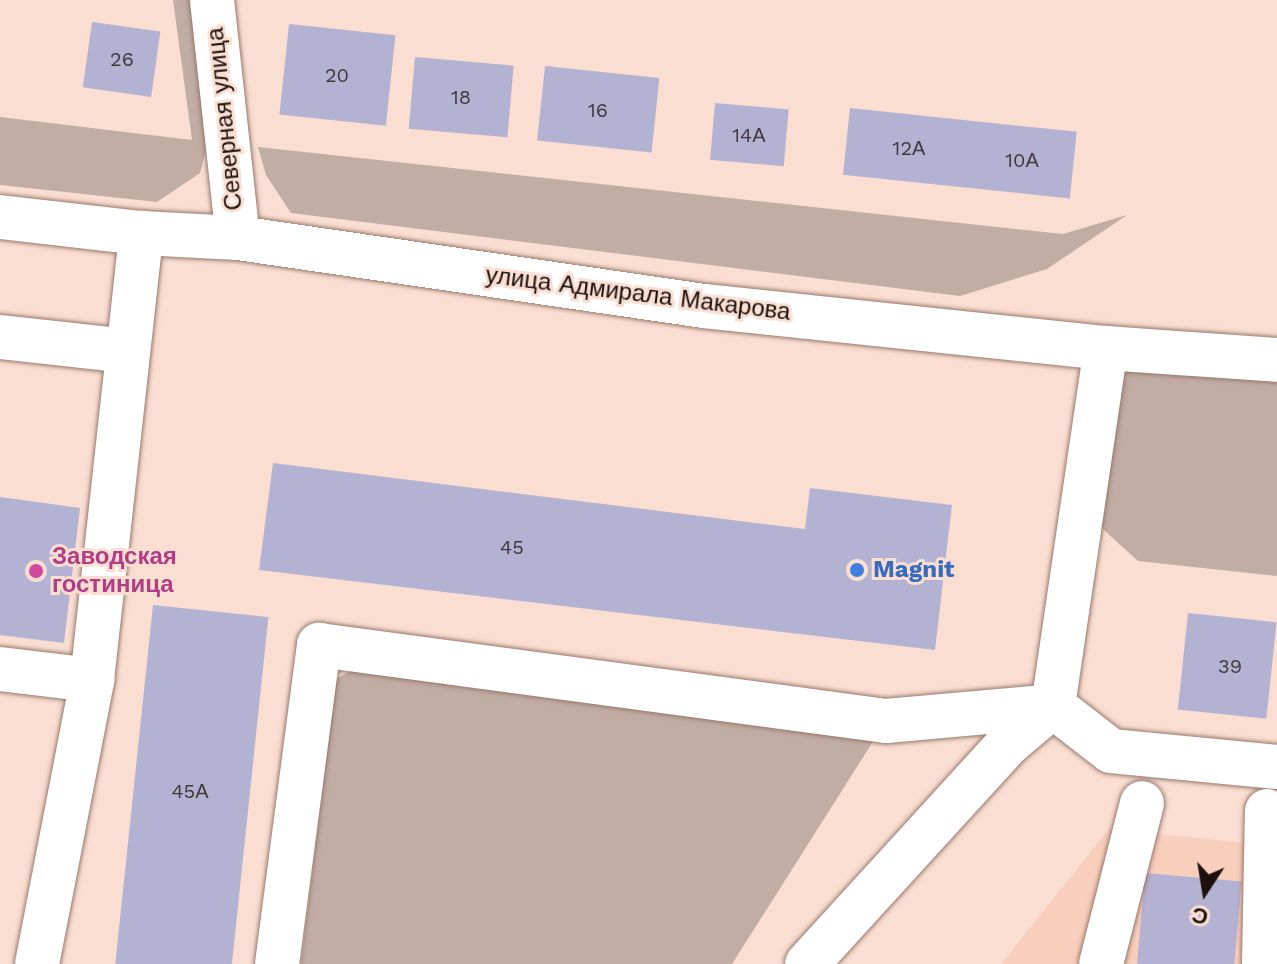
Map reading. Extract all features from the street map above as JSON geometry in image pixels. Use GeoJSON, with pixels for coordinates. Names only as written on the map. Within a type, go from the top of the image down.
{"type":"FeatureCollection","features":[{"type":"Feature","properties":{"kind":"street","name":"Северная улица"},"geometry":{"type":"LineString","coordinates":[[212,0],[238,238]]}},
{"type":"Feature","properties":{"kind":"street","name":"улица Адмирала Макарова"},"geometry":{"type":"LineString","coordinates":[[0,217],[141,233],[238,238],[704,306],[1106,348],[1277,360]]}},
{"type":"Feature","properties":{"kind":"street"},"geometry":{"type":"LineString","coordinates":[[37,964],[92,680],[141,233]]}},
{"type":"Feature","properties":{"kind":"street"},"geometry":{"type":"LineString","coordinates":[[0,337],[127,351]]}},
{"type":"Feature","properties":{"kind":"street"},"geometry":{"type":"LineString","coordinates":[[807,964],[1009,743],[1053,706],[1106,348]]}},
{"type":"Feature","properties":{"kind":"street"},"geometry":{"type":"LineString","coordinates":[[277,964],[319,645],[886,721],[1053,706],[1111,751],[1277,767]]}},
{"type":"Feature","properties":{"kind":"street"},"geometry":{"type":"LineString","coordinates":[[0,669],[92,680]]}},
{"type":"Feature","properties":{"kind":"street"},"geometry":{"type":"LineString","coordinates":[[1101,964],[1142,803]]}},
{"type":"Feature","properties":{"kind":"street"},"geometry":{"type":"LineString","coordinates":[[1264,964],[1267,811]]}},
{"type":"Feature","properties":{"kind":"shaded area"},"geometry":{"type":"Polygon","coordinates":[[[173,0],[193,0],[208,143],[200,173],[157,202],[0,185],[0,117],[192,140],[173,0]]]}},
{"type":"Feature","properties":{"kind":"shaded area"},"geometry":{"type":"Polygon","coordinates":[[[258,147],[1063,234],[1127,215],[1047,269],[960,296],[291,213],[266,175],[258,147]]]}},
{"type":"Feature","properties":{"kind":"shaded area"},"geometry":{"type":"Polygon","coordinates":[[[1117,363],[1277,375],[1277,576],[1138,561],[1093,520],[1117,363]]]}},
{"type":"Feature","properties":{"kind":"shaded area"},"geometry":{"type":"Polygon","coordinates":[[[386,651],[886,721],[732,964],[301,964],[336,679],[386,651]]]}},
{"type":"Feature","properties":{"kind":"shaded area"},"geometry":{"type":"Polygon","coordinates":[[[1109,829],[1277,846],[1277,964],[1001,964],[1109,829]]]}},
{"type":"Feature","properties":{"kind":"building"},"geometry":{"type":"Polygon","coordinates":[[[92,22],[160,32],[151,97],[83,87],[92,22]]]}},
{"type":"Feature","properties":{"kind":"building"},"geometry":{"type":"Polygon","coordinates":[[[289,24],[395,35],[386,126],[279,115],[289,24]]]}},
{"type":"Feature","properties":{"kind":"building"},"geometry":{"type":"Polygon","coordinates":[[[415,57],[514,66],[507,137],[409,129],[415,57]]]}},
{"type":"Feature","properties":{"kind":"building"},"geometry":{"type":"Polygon","coordinates":[[[545,66],[659,78],[652,153],[537,141],[545,66]]]}},
{"type":"Feature","properties":{"kind":"building"},"geometry":{"type":"Polygon","coordinates":[[[715,103],[789,109],[784,166],[710,160],[715,103]]]}},
{"type":"Feature","properties":{"kind":"building"},"geometry":{"type":"Polygon","coordinates":[[[850,108],[1077,132],[1070,198],[843,175],[850,108]]]}},
{"type":"Feature","properties":{"kind":"building"},"geometry":{"type":"Polygon","coordinates":[[[273,463],[805,529],[810,488],[952,505],[935,650],[259,570],[273,463]]]}},
{"type":"Feature","properties":{"kind":"building","name":"Заводская гостиница"},"geometry":{"type":"Polygon","coordinates":[[[0,497],[80,508],[64,643],[0,635],[0,497]]]}},
{"type":"Feature","properties":{"kind":"building"},"geometry":{"type":"Polygon","coordinates":[[[153,605],[268,617],[232,964],[115,964],[153,605]]]}},
{"type":"Feature","properties":{"kind":"building"},"geometry":{"type":"Polygon","coordinates":[[[1188,613],[1277,622],[1266,719],[1178,709],[1188,613]]]}},
{"type":"Feature","properties":{"kind":"building"},"geometry":{"type":"Polygon","coordinates":[[[1145,873],[1242,881],[1234,964],[1137,964],[1145,873]]]}},
{"type":"Feature","properties":{"kind":"place","name":"Magnit"},"geometry":{"type":"Point","coordinates":[857,570]}},
{"type":"Feature","properties":{"kind":"place","name":"Заводская гостиница"},"geometry":{"type":"Point","coordinates":[36,571]}}]}
